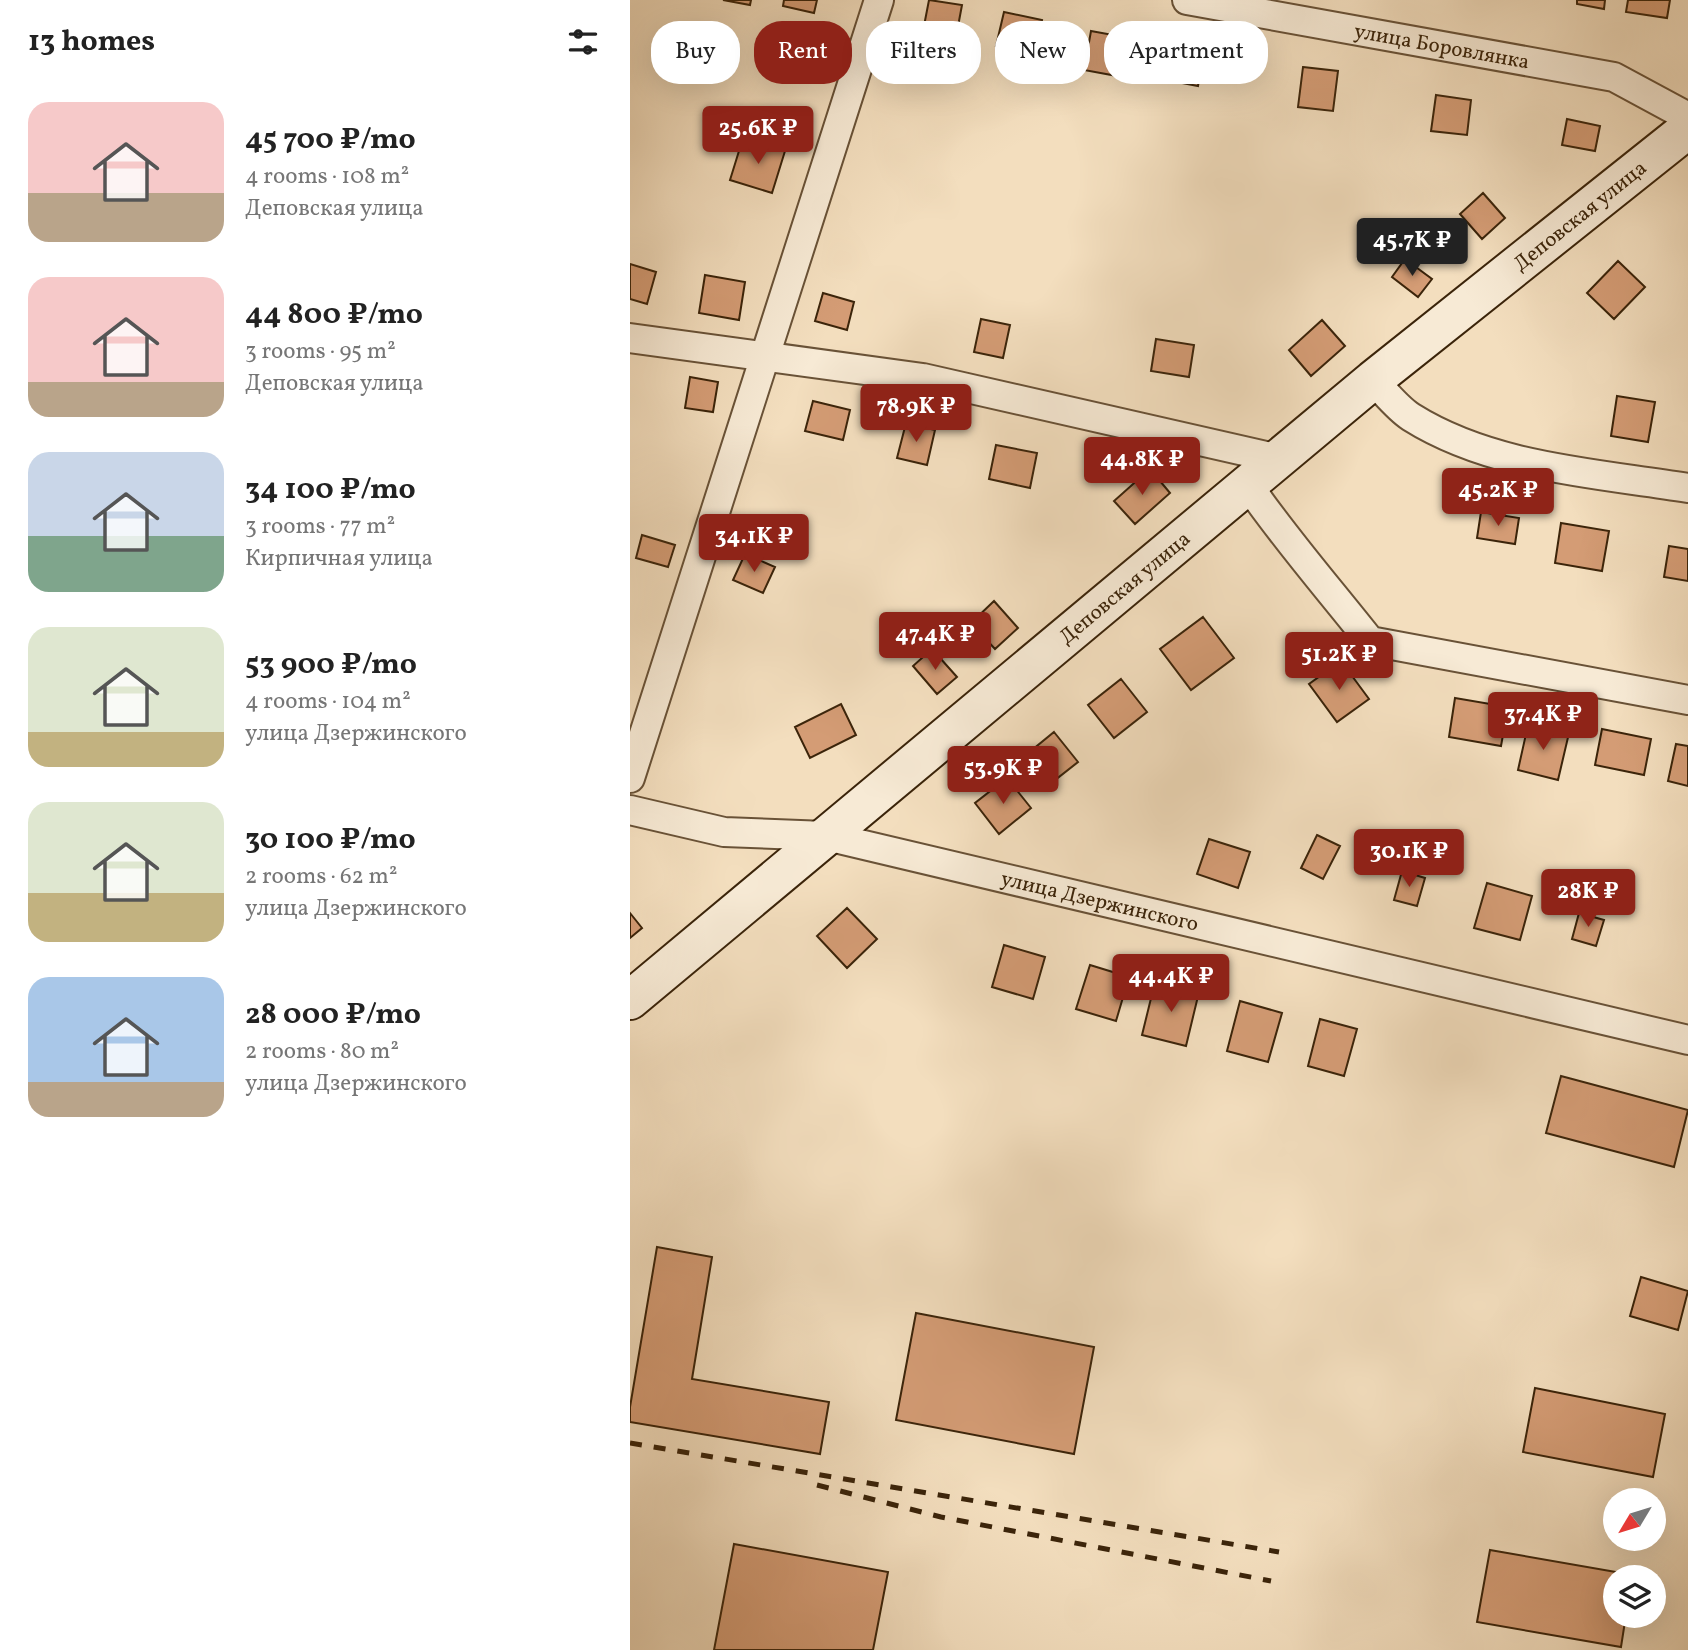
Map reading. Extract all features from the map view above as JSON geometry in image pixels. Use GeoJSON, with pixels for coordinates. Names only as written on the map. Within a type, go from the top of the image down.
{"type":"FeatureCollection","features":[{"type":"Feature","properties":{"kind":"street"},"geometry":{"type":"LineString","coordinates":[[630,778],[879,0]]}},
{"type":"Feature","properties":{"kind":"street","name":"улица Боровлянка"},"geometry":{"type":"LineString","coordinates":[[1188,0],[1614,77],[1688,117]]}},
{"type":"Feature","properties":{"kind":"street","name":"Деповская улица"},"geometry":{"type":"LineString","coordinates":[[630,1000],[1373,380],[1688,129]]}},
{"type":"Feature","properties":{"kind":"street"},"geometry":{"type":"LineString","coordinates":[[630,338],[923,378],[1279,459]]}},
{"type":"Feature","properties":{"kind":"street"},"geometry":{"type":"LineString","coordinates":[[1373,380],[1408,416],[1459,443],[1535,464],[1688,488]]}},
{"type":"Feature","properties":{"kind":"street"},"geometry":{"type":"LineString","coordinates":[[1248,485],[1281,533],[1370,641],[1688,700]]}},
{"type":"Feature","properties":{"kind":"street","name":"улица Дзержинского"},"geometry":{"type":"LineString","coordinates":[[630,810],[724,832],[826,836],[1688,1041]]}},
{"type":"Feature","properties":{"kind":"building"},"geometry":{"type":"Polygon","coordinates":[[[723,0],[751,0],[750,5],[723,0]]]}},
{"type":"Feature","properties":{"kind":"building"},"geometry":{"type":"Polygon","coordinates":[[[784,0],[817,0],[814,13],[783,6],[784,0]]]}},
{"type":"Feature","properties":{"kind":"building"},"geometry":{"type":"Polygon","coordinates":[[[929,0],[962,5],[959,21],[925,21],[929,0]]]}},
{"type":"Feature","properties":{"kind":"building"},"geometry":{"type":"Polygon","coordinates":[[[1577,0],[1605,0],[1604,9],[1577,4],[1577,0]]]}},
{"type":"Feature","properties":{"kind":"building"},"geometry":{"type":"Polygon","coordinates":[[[1628,0],[1670,0],[1667,18],[1626,12],[1628,0]]]}},
{"type":"Feature","properties":{"kind":"building"},"geometry":{"type":"Polygon","coordinates":[[[1004,12],[1042,20],[1042,21],[1002,21],[1004,12]]]}},
{"type":"Feature","properties":{"kind":"building"},"geometry":{"type":"Polygon","coordinates":[[[1091,31],[1104,33],[1104,74],[1090,71],[1091,31]]]}},
{"type":"Feature","properties":{"kind":"building"},"geometry":{"type":"Polygon","coordinates":[[[1303,67],[1338,71],[1333,111],[1298,107],[1303,67]]]}},
{"type":"Feature","properties":{"kind":"building"},"geometry":{"type":"Polygon","coordinates":[[[1436,95],[1471,100],[1467,135],[1431,131],[1436,95]]]}},
{"type":"Feature","properties":{"kind":"building"},"geometry":{"type":"Polygon","coordinates":[[[1567,119],[1600,126],[1595,151],[1562,145],[1567,119]]]}},
{"type":"Feature","properties":{"kind":"building"},"geometry":{"type":"Polygon","coordinates":[[[743,138],[785,151],[772,193],[730,180],[743,138]]]}},
{"type":"Feature","properties":{"kind":"building"},"geometry":{"type":"Polygon","coordinates":[[[1483,193],[1505,218],[1482,239],[1460,214],[1483,193]]]}},
{"type":"Feature","properties":{"kind":"building"},"geometry":{"type":"Polygon","coordinates":[[[1405,259],[1432,279],[1418,297],[1392,277],[1405,259]]]}},
{"type":"Feature","properties":{"kind":"building"},"geometry":{"type":"Polygon","coordinates":[[[1618,261],[1645,287],[1614,319],[1587,293],[1618,261]]]}},
{"type":"Feature","properties":{"kind":"building"},"geometry":{"type":"Polygon","coordinates":[[[630,264],[656,272],[647,304],[630,299],[630,264]]]}},
{"type":"Feature","properties":{"kind":"building"},"geometry":{"type":"Polygon","coordinates":[[[705,275],[745,282],[739,320],[699,313],[705,275]]]}},
{"type":"Feature","properties":{"kind":"building"},"geometry":{"type":"Polygon","coordinates":[[[823,293],[854,302],[847,330],[815,321],[823,293]]]}},
{"type":"Feature","properties":{"kind":"building"},"geometry":{"type":"Polygon","coordinates":[[[981,319],[1010,325],[1003,358],[974,352],[981,319]]]}},
{"type":"Feature","properties":{"kind":"building"},"geometry":{"type":"Polygon","coordinates":[[[1322,320],[1345,346],[1311,376],[1289,350],[1322,320]]]}},
{"type":"Feature","properties":{"kind":"building"},"geometry":{"type":"Polygon","coordinates":[[[1156,339],[1194,345],[1189,377],[1151,371],[1156,339]]]}},
{"type":"Feature","properties":{"kind":"building"},"geometry":{"type":"Polygon","coordinates":[[[690,377],[718,382],[713,412],[685,408],[690,377]]]}},
{"type":"Feature","properties":{"kind":"building"},"geometry":{"type":"Polygon","coordinates":[[[1617,396],[1655,402],[1648,442],[1611,436],[1617,396]]]}},
{"type":"Feature","properties":{"kind":"building"},"geometry":{"type":"Polygon","coordinates":[[[813,401],[850,410],[843,440],[805,431],[813,401]]]}},
{"type":"Feature","properties":{"kind":"building"},"geometry":{"type":"Polygon","coordinates":[[[906,423],[935,430],[927,465],[897,458],[906,423]]]}},
{"type":"Feature","properties":{"kind":"building"},"geometry":{"type":"Polygon","coordinates":[[[996,445],[1037,453],[1030,488],[989,479],[996,445]]]}},
{"type":"Feature","properties":{"kind":"building"},"geometry":{"type":"Polygon","coordinates":[[[1150,469],[1170,493],[1135,524],[1114,501],[1150,469]]]}},
{"type":"Feature","properties":{"kind":"building"},"geometry":{"type":"Polygon","coordinates":[[[1481,512],[1519,518],[1515,544],[1477,538],[1481,512]]]}},
{"type":"Feature","properties":{"kind":"building"},"geometry":{"type":"Polygon","coordinates":[[[1561,523],[1609,531],[1602,571],[1555,563],[1561,523]]]}},
{"type":"Feature","properties":{"kind":"building"},"geometry":{"type":"Polygon","coordinates":[[[642,535],[675,545],[668,567],[636,558],[642,535]]]}},
{"type":"Feature","properties":{"kind":"building"},"geometry":{"type":"Polygon","coordinates":[[[1669,546],[1688,549],[1688,581],[1664,577],[1669,546]]]}},
{"type":"Feature","properties":{"kind":"building"},"geometry":{"type":"Polygon","coordinates":[[[745,554],[775,567],[763,593],[733,580],[745,554]]]}},
{"type":"Feature","properties":{"kind":"building"},"geometry":{"type":"Polygon","coordinates":[[[994,601],[1018,628],[995,649],[971,623],[994,601]]]}},
{"type":"Feature","properties":{"kind":"building"},"geometry":{"type":"Polygon","coordinates":[[[1203,617],[1234,658],[1191,690],[1160,649],[1203,617]]]}},
{"type":"Feature","properties":{"kind":"building"},"geometry":{"type":"Polygon","coordinates":[[[932,649],[957,677],[937,694],[913,666],[932,649]]]}},
{"type":"Feature","properties":{"kind":"building"},"geometry":{"type":"Polygon","coordinates":[[[1341,661],[1369,699],[1337,722],[1309,684],[1341,661]]]}},
{"type":"Feature","properties":{"kind":"building"},"geometry":{"type":"Polygon","coordinates":[[[1121,679],[1147,712],[1114,738],[1088,705],[1121,679]]]}},
{"type":"Feature","properties":{"kind":"building"},"geometry":{"type":"Polygon","coordinates":[[[1455,698],[1508,707],[1501,746],[1449,737],[1455,698]]]}},
{"type":"Feature","properties":{"kind":"building"},"geometry":{"type":"Polygon","coordinates":[[[841,704],[856,735],[810,758],[795,727],[841,704]]]}},
{"type":"Feature","properties":{"kind":"building"},"geometry":{"type":"Polygon","coordinates":[[[1528,725],[1569,733],[1558,780],[1518,770],[1528,725]]]}},
{"type":"Feature","properties":{"kind":"building"},"geometry":{"type":"Polygon","coordinates":[[[1602,729],[1651,739],[1644,775],[1595,765],[1602,729]]]}},
{"type":"Feature","properties":{"kind":"building"},"geometry":{"type":"Polygon","coordinates":[[[1054,732],[1078,762],[1050,784],[1026,755],[1054,732]]]}},
{"type":"Feature","properties":{"kind":"building"},"geometry":{"type":"Polygon","coordinates":[[[1676,744],[1688,746],[1688,786],[1668,781],[1676,744]]]}},
{"type":"Feature","properties":{"kind":"building"},"geometry":{"type":"Polygon","coordinates":[[[1007,778],[1031,808],[999,834],[975,803],[1007,778]]]}},
{"type":"Feature","properties":{"kind":"building"},"geometry":{"type":"Polygon","coordinates":[[[1317,835],[1340,846],[1323,879],[1301,868],[1317,835]]]}},
{"type":"Feature","properties":{"kind":"building"},"geometry":{"type":"Polygon","coordinates":[[[1209,839],[1250,852],[1238,888],[1197,874],[1209,839]]]}},
{"type":"Feature","properties":{"kind":"building"},"geometry":{"type":"Polygon","coordinates":[[[1402,871],[1425,878],[1417,906],[1394,900],[1402,871]]]}},
{"type":"Feature","properties":{"kind":"building"},"geometry":{"type":"Polygon","coordinates":[[[1487,883],[1532,896],[1520,940],[1474,928],[1487,883]]]}},
{"type":"Feature","properties":{"kind":"building"},"geometry":{"type":"Polygon","coordinates":[[[847,908],[877,939],[847,968],[817,936],[847,908]]]}},
{"type":"Feature","properties":{"kind":"building"},"geometry":{"type":"Polygon","coordinates":[[[630,913],[642,928],[630,938],[630,913]]]}},
{"type":"Feature","properties":{"kind":"building"},"geometry":{"type":"Polygon","coordinates":[[[1579,913],[1604,920],[1596,946],[1572,939],[1579,913]]]}},
{"type":"Feature","properties":{"kind":"building"},"geometry":{"type":"Polygon","coordinates":[[[1004,945],[1045,957],[1033,999],[992,987],[1004,945]]]}},
{"type":"Feature","properties":{"kind":"building"},"geometry":{"type":"Polygon","coordinates":[[[1090,965],[1129,977],[1116,1021],[1076,1009],[1090,965]]]}},
{"type":"Feature","properties":{"kind":"building"},"geometry":{"type":"Polygon","coordinates":[[[1155,982],[1199,992],[1186,1046],[1142,1035],[1155,982]]]}},
{"type":"Feature","properties":{"kind":"building"},"geometry":{"type":"Polygon","coordinates":[[[1240,1001],[1282,1013],[1268,1062],[1227,1051],[1240,1001]]]}},
{"type":"Feature","properties":{"kind":"building"},"geometry":{"type":"Polygon","coordinates":[[[1320,1019],[1357,1029],[1344,1076],[1308,1066],[1320,1019]]]}},
{"type":"Feature","properties":{"kind":"building"},"geometry":{"type":"Polygon","coordinates":[[[1561,1076],[1688,1110],[1674,1167],[1546,1133],[1561,1076]]]}},
{"type":"Feature","properties":{"kind":"building"},"geometry":{"type":"Polygon","coordinates":[[[657,1247],[712,1257],[692,1379],[829,1402],[820,1454],[630,1422],[630,1407],[657,1247]]]}},
{"type":"Feature","properties":{"kind":"building"},"geometry":{"type":"Polygon","coordinates":[[[1641,1277],[1688,1291],[1678,1330],[1630,1316],[1641,1277]]]}},
{"type":"Feature","properties":{"kind":"building"},"geometry":{"type":"Polygon","coordinates":[[[916,1313],[1094,1347],[1074,1454],[896,1420],[916,1313]]]}},
{"type":"Feature","properties":{"kind":"building"},"geometry":{"type":"Polygon","coordinates":[[[1535,1388],[1665,1414],[1653,1477],[1523,1452],[1535,1388]]]}},
{"type":"Feature","properties":{"kind":"building"},"geometry":{"type":"Polygon","coordinates":[[[734,1544],[888,1572],[873,1650],[714,1650],[734,1544]]]}},
{"type":"Feature","properties":{"kind":"building"},"geometry":{"type":"Polygon","coordinates":[[[1490,1550],[1603,1570],[1603,1628],[1624,1628],[1621,1647],[1477,1622],[1490,1550]]]}},
{"type":"Feature","properties":{"kind":"railway"},"geometry":{"type":"LineString","coordinates":[[630,1443],[1279,1552]]}},
{"type":"Feature","properties":{"kind":"railway"},"geometry":{"type":"LineString","coordinates":[[817,1485],[941,1517],[1271,1581]]}}]}
